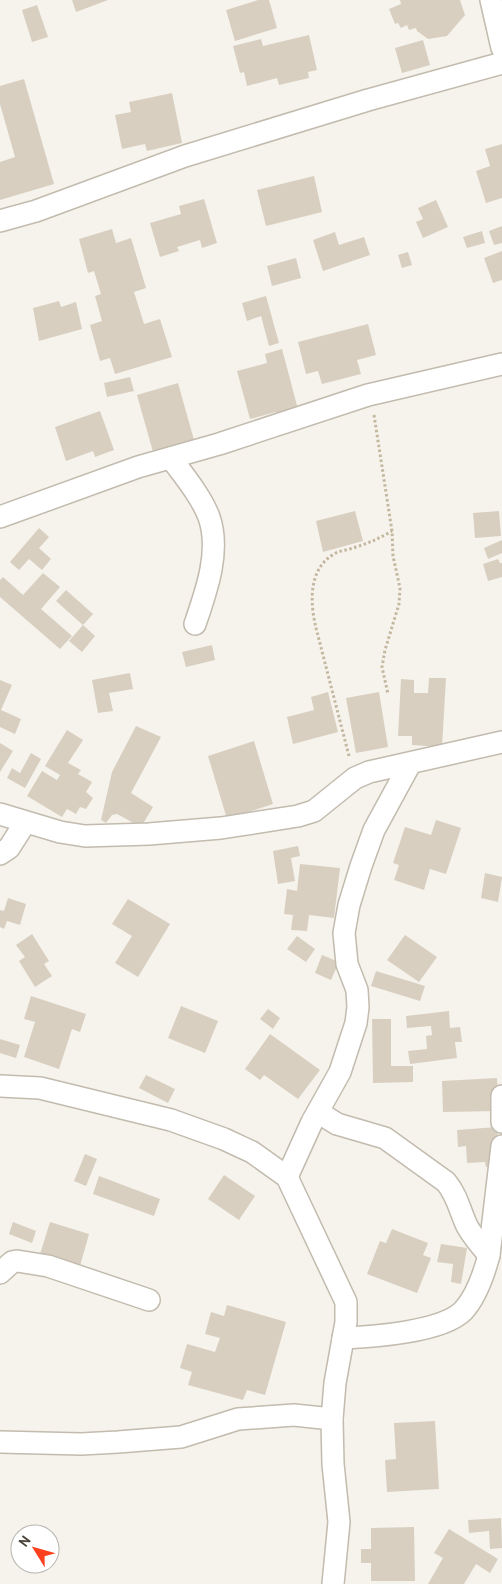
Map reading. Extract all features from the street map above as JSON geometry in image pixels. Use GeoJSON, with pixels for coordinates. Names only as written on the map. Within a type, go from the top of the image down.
{"type":"FeatureCollection","features":[{"type":"Feature","properties":{"kind":"street"},"geometry":{"type":"LineString","coordinates":[[491,0],[502,48]]}},
{"type":"Feature","properties":{"kind":"street"},"geometry":{"type":"LineString","coordinates":[[0,221],[36,211],[195,153],[406,89],[502,63]]}},
{"type":"Feature","properties":{"kind":"street"},"geometry":{"type":"LineString","coordinates":[[0,517],[138,467],[219,444],[368,395],[502,364]]}},
{"type":"Feature","properties":{"kind":"street"},"geometry":{"type":"LineString","coordinates":[[171,458],[200,500],[209,517],[211,528],[210,570],[204,598],[194,624]]}},
{"type":"Feature","properties":{"kind":"street"},"geometry":{"type":"LineString","coordinates":[[0,814],[25,823],[85,836],[149,834],[230,827],[298,816],[314,811],[355,778],[369,772],[502,742]]}},
{"type":"Feature","properties":{"kind":"street"},"geometry":{"type":"LineString","coordinates":[[287,1177],[301,1144],[340,1072],[356,1023],[358,1007],[357,990],[346,964],[345,952],[344,933],[349,905],[374,830],[410,764]]}},
{"type":"Feature","properties":{"kind":"street"},"geometry":{"type":"LineString","coordinates":[[0,854],[9,848],[25,823]]}},
{"type":"Feature","properties":{"kind":"street"},"geometry":{"type":"LineString","coordinates":[[0,1086],[40,1088],[171,1120],[224,1139],[252,1152],[287,1177],[346,1302],[346,1322],[335,1383],[332,1418],[333,1464],[339,1522],[333,1584]]}},
{"type":"Feature","properties":{"kind":"street"},"geometry":{"type":"LineString","coordinates":[[502,1096],[502,1122]]}},
{"type":"Feature","properties":{"kind":"street"},"geometry":{"type":"LineString","coordinates":[[318,1112],[337,1124],[385,1138],[446,1182],[453,1190],[476,1240],[489,1255]]}},
{"type":"Feature","properties":{"kind":"street"},"geometry":{"type":"LineString","coordinates":[[343,1338],[393,1334],[440,1323],[457,1316],[468,1304],[486,1269],[502,1146]]}},
{"type":"Feature","properties":{"kind":"street"},"geometry":{"type":"LineString","coordinates":[[0,1273],[17,1260],[48,1266],[149,1300]]}},
{"type":"Feature","properties":{"kind":"street"},"geometry":{"type":"LineString","coordinates":[[0,1442],[81,1444],[127,1441],[181,1437],[238,1419],[294,1415],[332,1418]]}},
{"type":"Feature","properties":{"kind":"path"},"geometry":{"type":"LineString","coordinates":[[368,395],[374,419],[392,531],[393,556],[400,588],[399,604],[382,667],[388,694]]}},
{"type":"Feature","properties":{"kind":"path"},"geometry":{"type":"LineString","coordinates":[[355,778],[316,628],[311,596],[318,570],[324,560],[336,553],[376,540],[392,531]]}},
{"type":"Feature","properties":{"kind":"building"},"geometry":{"type":"Polygon","coordinates":[[[72,0],[108,0],[76,12],[72,0]]]}},
{"type":"Feature","properties":{"kind":"building"},"geometry":{"type":"Polygon","coordinates":[[[258,0],[269,0],[277,28],[235,41],[226,10],[258,0]]]}},
{"type":"Feature","properties":{"kind":"building"},"geometry":{"type":"Polygon","coordinates":[[[400,0],[460,0],[465,15],[447,36],[428,39],[417,31],[416,28],[409,30],[407,25],[401,28],[398,23],[395,24],[389,9],[401,4],[400,0]]]}},
{"type":"Feature","properties":{"kind":"building"},"geometry":{"type":"Polygon","coordinates":[[[37,5],[48,37],[32,42],[22,10],[37,5]]]}},
{"type":"Feature","properties":{"kind":"building"},"geometry":{"type":"Polygon","coordinates":[[[309,35],[317,70],[308,72],[309,78],[279,85],[277,78],[247,86],[244,72],[240,73],[233,46],[261,39],[263,46],[309,35]]]}},
{"type":"Feature","properties":{"kind":"building"},"geometry":{"type":"Polygon","coordinates":[[[423,40],[430,65],[402,73],[395,48],[423,40]]]}},
{"type":"Feature","properties":{"kind":"building"},"geometry":{"type":"Polygon","coordinates":[[[24,79],[54,184],[0,200],[0,162],[15,157],[0,104],[0,86],[24,79]]]}},
{"type":"Feature","properties":{"kind":"building"},"geometry":{"type":"Polygon","coordinates":[[[172,93],[182,143],[147,151],[145,144],[122,149],[115,115],[131,112],[129,102],[172,93]]]}},
{"type":"Feature","properties":{"kind":"building"},"geometry":{"type":"Polygon","coordinates":[[[502,144],[502,198],[486,203],[476,171],[490,166],[485,149],[502,144]]]}},
{"type":"Feature","properties":{"kind":"building"},"geometry":{"type":"Polygon","coordinates":[[[314,176],[322,212],[266,226],[257,190],[314,176]]]}},
{"type":"Feature","properties":{"kind":"building"},"geometry":{"type":"Polygon","coordinates":[[[204,199],[217,243],[202,248],[200,240],[177,247],[179,251],[160,257],[150,223],[181,214],[179,206],[204,199]]]}},
{"type":"Feature","properties":{"kind":"building"},"geometry":{"type":"Polygon","coordinates":[[[436,200],[448,227],[423,238],[416,222],[423,219],[418,208],[436,200]]]}},
{"type":"Feature","properties":{"kind":"building"},"geometry":{"type":"Polygon","coordinates":[[[502,226],[502,243],[494,245],[489,231],[502,226]]]}},
{"type":"Feature","properties":{"kind":"building"},"geometry":{"type":"Polygon","coordinates":[[[112,229],[116,243],[131,238],[146,288],[134,292],[144,324],[160,319],[172,357],[115,374],[110,358],[100,361],[90,325],[102,321],[95,296],[101,294],[94,271],[88,273],[79,239],[112,229]]]}},
{"type":"Feature","properties":{"kind":"building"},"geometry":{"type":"Polygon","coordinates":[[[482,231],[485,243],[467,248],[463,237],[482,231]]]}},
{"type":"Feature","properties":{"kind":"building"},"geometry":{"type":"Polygon","coordinates":[[[335,232],[339,245],[364,237],[370,255],[323,271],[313,240],[335,232]]]}},
{"type":"Feature","properties":{"kind":"building"},"geometry":{"type":"Polygon","coordinates":[[[502,251],[502,280],[493,283],[484,258],[502,251]]]}},
{"type":"Feature","properties":{"kind":"building"},"geometry":{"type":"Polygon","coordinates":[[[408,252],[412,265],[402,268],[398,255],[408,252]]]}},
{"type":"Feature","properties":{"kind":"building"},"geometry":{"type":"Polygon","coordinates":[[[296,258],[301,278],[272,286],[267,266],[296,258]]]}},
{"type":"Feature","properties":{"kind":"building"},"geometry":{"type":"Polygon","coordinates":[[[266,296],[279,343],[269,346],[261,316],[247,321],[242,303],[266,296]]]}},
{"type":"Feature","properties":{"kind":"building"},"geometry":{"type":"Polygon","coordinates":[[[59,301],[61,307],[76,302],[82,329],[39,341],[33,308],[59,301]]]}},
{"type":"Feature","properties":{"kind":"building"},"geometry":{"type":"Polygon","coordinates":[[[368,324],[376,355],[357,360],[361,374],[322,384],[318,371],[306,374],[298,342],[368,324]]]}},
{"type":"Feature","properties":{"kind":"building"},"geometry":{"type":"Polygon","coordinates":[[[282,349],[299,413],[277,419],[276,412],[250,419],[237,371],[267,363],[265,354],[282,349]]]}},
{"type":"Feature","properties":{"kind":"building"},"geometry":{"type":"Polygon","coordinates":[[[130,377],[134,391],[107,397],[104,383],[130,377]]]}},
{"type":"Feature","properties":{"kind":"building"},"geometry":{"type":"Polygon","coordinates":[[[178,383],[194,440],[153,452],[137,395],[178,383]]]}},
{"type":"Feature","properties":{"kind":"building"},"geometry":{"type":"Polygon","coordinates":[[[100,411],[114,450],[95,457],[93,451],[66,461],[55,427],[100,411]]]}},
{"type":"Feature","properties":{"kind":"building"},"geometry":{"type":"Polygon","coordinates":[[[355,511],[363,541],[323,552],[316,521],[355,511]]]}},
{"type":"Feature","properties":{"kind":"building"},"geometry":{"type":"Polygon","coordinates":[[[499,511],[501,536],[475,538],[473,513],[499,511]]]}},
{"type":"Feature","properties":{"kind":"building"},"geometry":{"type":"Polygon","coordinates":[[[39,528],[49,537],[39,548],[51,559],[42,570],[29,559],[19,570],[10,562],[39,528]]]}},
{"type":"Feature","properties":{"kind":"building"},"geometry":{"type":"Polygon","coordinates":[[[502,540],[502,553],[488,559],[484,548],[502,540]]]}},
{"type":"Feature","properties":{"kind":"building"},"geometry":{"type":"Polygon","coordinates":[[[498,559],[502,563],[502,577],[488,581],[483,564],[498,559]]]}},
{"type":"Feature","properties":{"kind":"building"},"geometry":{"type":"Polygon","coordinates":[[[43,573],[60,587],[41,609],[72,636],[60,649],[0,597],[0,580],[3,577],[23,595],[43,573]]]}},
{"type":"Feature","properties":{"kind":"building"},"geometry":{"type":"Polygon","coordinates":[[[66,590],[93,614],[83,625],[56,601],[66,590]]]}},
{"type":"Feature","properties":{"kind":"building"},"geometry":{"type":"Polygon","coordinates":[[[83,625],[95,636],[82,652],[69,641],[83,625]]]}},
{"type":"Feature","properties":{"kind":"building"},"geometry":{"type":"Polygon","coordinates":[[[212,645],[215,660],[186,667],[182,652],[212,645]]]}},
{"type":"Feature","properties":{"kind":"building"},"geometry":{"type":"Polygon","coordinates":[[[130,673],[133,689],[109,693],[113,711],[98,713],[92,680],[130,673]]]}},
{"type":"Feature","properties":{"kind":"building"},"geometry":{"type":"Polygon","coordinates":[[[429,678],[446,678],[442,747],[412,745],[412,736],[398,736],[401,679],[414,680],[414,693],[428,693],[429,678]]]}},
{"type":"Feature","properties":{"kind":"building"},"geometry":{"type":"Polygon","coordinates":[[[0,680],[12,685],[1,710],[21,719],[15,734],[0,727],[0,680]]]}},
{"type":"Feature","properties":{"kind":"building"},"geometry":{"type":"Polygon","coordinates":[[[328,692],[338,732],[293,744],[287,717],[314,710],[311,697],[328,692]]]}},
{"type":"Feature","properties":{"kind":"building"},"geometry":{"type":"Polygon","coordinates":[[[379,692],[388,747],[356,753],[346,698],[379,692]]]}},
{"type":"Feature","properties":{"kind":"building"},"geometry":{"type":"Polygon","coordinates":[[[136,726],[161,737],[131,793],[153,807],[141,827],[117,814],[112,815],[106,823],[101,820],[112,772],[136,726]]]}},
{"type":"Feature","properties":{"kind":"building"},"geometry":{"type":"Polygon","coordinates":[[[67,730],[83,740],[68,763],[81,770],[78,774],[92,782],[86,792],[93,798],[86,809],[80,807],[76,814],[67,809],[62,817],[27,796],[42,771],[57,780],[60,775],[45,766],[67,730]]]}},
{"type":"Feature","properties":{"kind":"building"},"geometry":{"type":"Polygon","coordinates":[[[254,741],[273,804],[227,819],[208,756],[254,741]]]}},
{"type":"Feature","properties":{"kind":"building"},"geometry":{"type":"Polygon","coordinates":[[[0,743],[13,751],[0,772],[0,743]]]}},
{"type":"Feature","properties":{"kind":"building"},"geometry":{"type":"Polygon","coordinates":[[[31,753],[41,759],[25,788],[7,778],[12,768],[20,773],[31,753]]]}},
{"type":"Feature","properties":{"kind":"building"},"geometry":{"type":"Polygon","coordinates":[[[436,820],[461,828],[446,874],[430,869],[424,890],[394,880],[399,865],[393,863],[405,827],[431,835],[436,820]]]}},
{"type":"Feature","properties":{"kind":"building"},"geometry":{"type":"Polygon","coordinates":[[[298,846],[300,856],[291,858],[295,881],[278,884],[273,851],[298,846]]]}},
{"type":"Feature","properties":{"kind":"building"},"geometry":{"type":"Polygon","coordinates":[[[300,864],[340,868],[334,918],[309,915],[307,931],[291,930],[293,915],[284,914],[287,889],[297,891],[300,864]]]}},
{"type":"Feature","properties":{"kind":"building"},"geometry":{"type":"Polygon","coordinates":[[[485,873],[502,877],[498,902],[481,898],[485,873]]]}},
{"type":"Feature","properties":{"kind":"building"},"geometry":{"type":"Polygon","coordinates":[[[8,898],[26,904],[20,925],[7,921],[4,929],[0,927],[0,910],[4,911],[8,898]]]}},
{"type":"Feature","properties":{"kind":"building"},"geometry":{"type":"Polygon","coordinates":[[[128,899],[170,924],[138,977],[115,963],[132,936],[112,924],[128,899]]]}},
{"type":"Feature","properties":{"kind":"building"},"geometry":{"type":"Polygon","coordinates":[[[32,934],[49,961],[44,964],[52,976],[35,987],[19,961],[25,957],[16,945],[32,934]]]}},
{"type":"Feature","properties":{"kind":"building"},"geometry":{"type":"Polygon","coordinates":[[[405,935],[437,957],[419,982],[387,960],[405,935]]]}},
{"type":"Feature","properties":{"kind":"building"},"geometry":{"type":"Polygon","coordinates":[[[297,936],[315,949],[306,962],[287,949],[297,936]]]}},
{"type":"Feature","properties":{"kind":"building"},"geometry":{"type":"Polygon","coordinates":[[[322,955],[339,962],[331,980],[315,973],[322,955]]]}},
{"type":"Feature","properties":{"kind":"building"},"geometry":{"type":"Polygon","coordinates":[[[376,971],[425,986],[420,1001],[371,986],[376,971]]]}},
{"type":"Feature","properties":{"kind":"building"},"geometry":{"type":"Polygon","coordinates":[[[31,996],[86,1014],[80,1032],[72,1029],[59,1069],[24,1057],[35,1022],[24,1019],[31,996]]]}},
{"type":"Feature","properties":{"kind":"building"},"geometry":{"type":"Polygon","coordinates":[[[181,1006],[218,1021],[205,1053],[168,1038],[181,1006]]]}},
{"type":"Feature","properties":{"kind":"building"},"geometry":{"type":"Polygon","coordinates":[[[268,1009],[280,1018],[273,1029],[260,1019],[268,1009]]]}},
{"type":"Feature","properties":{"kind":"building"},"geometry":{"type":"Polygon","coordinates":[[[449,1011],[450,1028],[460,1027],[462,1042],[455,1042],[457,1058],[410,1064],[408,1051],[427,1049],[426,1036],[432,1035],[431,1026],[407,1028],[406,1016],[449,1011]]]}},
{"type":"Feature","properties":{"kind":"building"},"geometry":{"type":"Polygon","coordinates":[[[372,1019],[391,1019],[391,1066],[413,1066],[413,1082],[373,1083],[372,1019]]]}},
{"type":"Feature","properties":{"kind":"building"},"geometry":{"type":"Polygon","coordinates":[[[270,1034],[320,1070],[298,1099],[264,1075],[260,1080],[245,1069],[270,1034]]]}},
{"type":"Feature","properties":{"kind":"building"},"geometry":{"type":"Polygon","coordinates":[[[0,1039],[20,1045],[16,1058],[0,1053],[0,1039]]]}},
{"type":"Feature","properties":{"kind":"building"},"geometry":{"type":"Polygon","coordinates":[[[146,1075],[175,1089],[168,1103],[139,1088],[146,1075]]]}},
{"type":"Feature","properties":{"kind":"building"},"geometry":{"type":"Polygon","coordinates":[[[497,1078],[499,1111],[443,1112],[442,1081],[497,1078]]]}},
{"type":"Feature","properties":{"kind":"building"},"geometry":{"type":"Polygon","coordinates":[[[497,1127],[499,1166],[486,1167],[485,1162],[467,1163],[466,1146],[458,1147],[457,1130],[497,1127]]]}},
{"type":"Feature","properties":{"kind":"building"},"geometry":{"type":"Polygon","coordinates":[[[85,1154],[97,1159],[86,1186],[74,1181],[85,1154]]]}},
{"type":"Feature","properties":{"kind":"building"},"geometry":{"type":"Polygon","coordinates":[[[224,1175],[255,1196],[239,1220],[208,1199],[224,1175]]]}},
{"type":"Feature","properties":{"kind":"building"},"geometry":{"type":"Polygon","coordinates":[[[99,1176],[160,1199],[154,1216],[93,1194],[99,1176]]]}},
{"type":"Feature","properties":{"kind":"building"},"geometry":{"type":"Polygon","coordinates":[[[13,1222],[36,1231],[32,1243],[9,1234],[13,1222]]]}},
{"type":"Feature","properties":{"kind":"building"},"geometry":{"type":"Polygon","coordinates":[[[50,1222],[89,1234],[80,1266],[40,1254],[50,1222]]]}},
{"type":"Feature","properties":{"kind":"building"},"geometry":{"type":"Polygon","coordinates":[[[392,1229],[428,1243],[423,1255],[431,1258],[417,1293],[367,1274],[380,1241],[386,1243],[392,1229]]]}},
{"type":"Feature","properties":{"kind":"building"},"geometry":{"type":"Polygon","coordinates":[[[441,1244],[467,1248],[461,1284],[451,1282],[453,1264],[437,1262],[441,1244]]]}},
{"type":"Feature","properties":{"kind":"building"},"geometry":{"type":"Polygon","coordinates":[[[227,1305],[286,1322],[265,1395],[247,1390],[243,1400],[188,1385],[192,1372],[180,1368],[187,1344],[215,1352],[220,1338],[205,1334],[211,1312],[224,1316],[227,1305]]]}},
{"type":"Feature","properties":{"kind":"building"},"geometry":{"type":"Polygon","coordinates":[[[435,1421],[439,1489],[387,1492],[385,1460],[396,1459],[394,1423],[435,1421]]]}},
{"type":"Feature","properties":{"kind":"building"},"geometry":{"type":"Polygon","coordinates":[[[501,1518],[502,1548],[490,1549],[489,1531],[469,1533],[468,1520],[501,1518]]]}},
{"type":"Feature","properties":{"kind":"building"},"geometry":{"type":"Polygon","coordinates":[[[414,1527],[415,1581],[371,1581],[371,1563],[361,1563],[361,1549],[371,1549],[371,1528],[414,1527]]]}},
{"type":"Feature","properties":{"kind":"building"},"geometry":{"type":"Polygon","coordinates":[[[449,1529],[498,1559],[490,1573],[476,1564],[464,1584],[428,1584],[443,1558],[434,1553],[449,1529]]]}}]}
